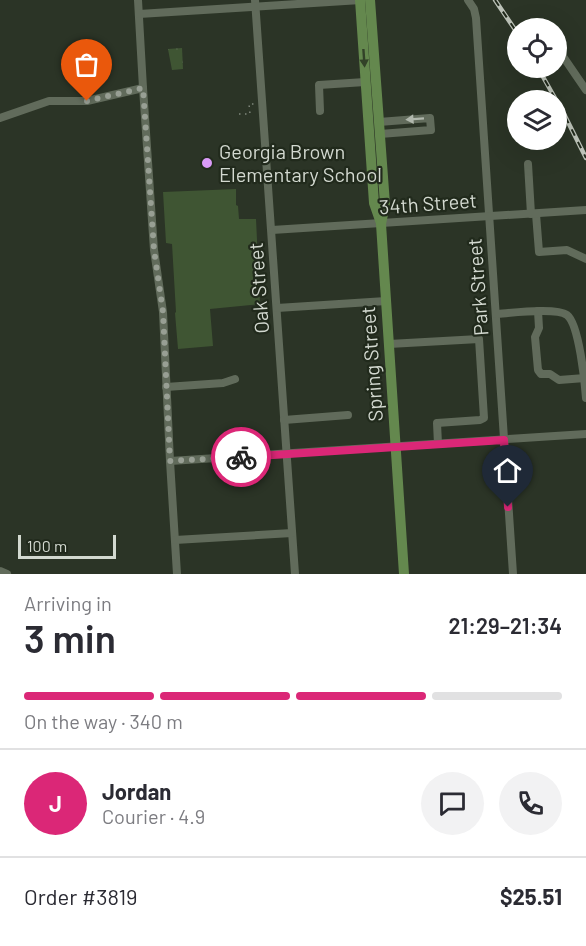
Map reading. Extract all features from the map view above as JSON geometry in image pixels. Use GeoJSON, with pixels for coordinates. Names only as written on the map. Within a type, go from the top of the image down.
{"type":"FeatureCollection","features":[{"type":"Feature","properties":{"kind":"main road","name":"Spring Street"},"geometry":{"type":"LineString","coordinates":[[360,0],[374,203],[381,224],[404,574]]}},
{"type":"Feature","properties":{"kind":"main road","name":"Spring Street"},"geometry":{"type":"LineString","coordinates":[[370,0],[385,204],[381,224]]}},
{"type":"Feature","properties":{"kind":"street"},"geometry":{"type":"LineString","coordinates":[[138,0],[154,250],[163,312],[177,574]]}},
{"type":"Feature","properties":{"kind":"street"},"geometry":{"type":"LineString","coordinates":[[139,14],[256,3],[360,0]]}},
{"type":"Feature","properties":{"kind":"street","name":"Park Street"},"geometry":{"type":"LineString","coordinates":[[469,0],[476,18],[513,574]]}},
{"type":"Feature","properties":{"kind":"street","name":"Oak Street"},"geometry":{"type":"LineString","coordinates":[[256,3],[295,574]]}},
{"type":"Feature","properties":{"kind":"street"},"geometry":{"type":"LineString","coordinates":[[567,62],[586,90]]}},
{"type":"Feature","properties":{"kind":"street"},"geometry":{"type":"LineString","coordinates":[[320,111],[319,85],[365,82]]}},
{"type":"Feature","properties":{"kind":"street"},"geometry":{"type":"LineString","coordinates":[[0,118],[49,101],[87,101],[143,88]]}},
{"type":"Feature","properties":{"kind":"street"},"geometry":{"type":"LineString","coordinates":[[379,122],[430,118],[431,130],[380,134]]}},
{"type":"Feature","properties":{"kind":"street"},"geometry":{"type":"LineString","coordinates":[[393,121],[393,133]]}},
{"type":"Feature","properties":{"kind":"street"},"geometry":{"type":"LineString","coordinates":[[528,164],[539,252],[567,250],[586,259]]}},
{"type":"Feature","properties":{"kind":"street","name":"34th Street"},"geometry":{"type":"LineString","coordinates":[[272,231],[586,210]]}},
{"type":"Feature","properties":{"kind":"street"},"geometry":{"type":"LineString","coordinates":[[277,308],[386,301]]}},
{"type":"Feature","properties":{"kind":"street"},"geometry":{"type":"LineString","coordinates":[[538,311],[539,328],[535,337],[538,370],[542,374],[550,374],[559,380],[585,378]]}},
{"type":"Feature","properties":{"kind":"street"},"geometry":{"type":"LineString","coordinates":[[496,314],[556,311],[567,315],[573,323],[585,378],[586,398]]}},
{"type":"Feature","properties":{"kind":"street"},"geometry":{"type":"LineString","coordinates":[[389,344],[479,339],[484,418],[437,423],[438,444]]}},
{"type":"Feature","properties":{"kind":"street"},"geometry":{"type":"LineString","coordinates":[[166,387],[223,383],[235,379]]}},
{"type":"Feature","properties":{"kind":"street"},"geometry":{"type":"LineString","coordinates":[[284,420],[348,415]]}},
{"type":"Feature","properties":{"kind":"street"},"geometry":{"type":"LineString","coordinates":[[170,461],[586,434]]}},
{"type":"Feature","properties":{"kind":"street"},"geometry":{"type":"LineString","coordinates":[[175,540],[292,533]]}},
{"type":"Feature","properties":{"kind":"street"},"geometry":{"type":"LineString","coordinates":[[0,571],[7,574]]}},
{"type":"Feature","properties":{"kind":"path"},"geometry":{"type":"LineString","coordinates":[[239,114],[250,114],[249,104],[254,104],[255,98],[256,104]]}},
{"type":"Feature","properties":{"kind":"green space"},"geometry":{"type":"Polygon","coordinates":[[[182,48],[183,69],[172,70],[168,49],[182,48]]]}},
{"type":"Feature","properties":{"kind":"green space"},"geometry":{"type":"Polygon","coordinates":[[[236,189],[239,219],[256,219],[260,304],[210,309],[213,346],[178,349],[172,244],[166,243],[163,192],[236,189]]]}},
{"type":"Feature","properties":{"kind":"railway"},"geometry":{"type":"LineString","coordinates":[[495,0],[507,18]]}},
{"type":"Feature","properties":{"kind":"railway"},"geometry":{"type":"LineString","coordinates":[[544,78],[586,158]]}},
{"type":"Feature","properties":{"kind":"way so far"},"geometry":{"type":"LineString","coordinates":[[87,101],[143,88],[154,250],[163,312],[170,461],[241,457]]}},
{"type":"Feature","properties":{"kind":"place","name":"Georgia Brown Elementary School"},"geometry":{"type":"Point","coordinates":[207,163]}},
{"type":"Feature","properties":{"kind":"route"},"geometry":{"type":"LineString","coordinates":[[241,457],[504,440],[508,507]]}}]}
